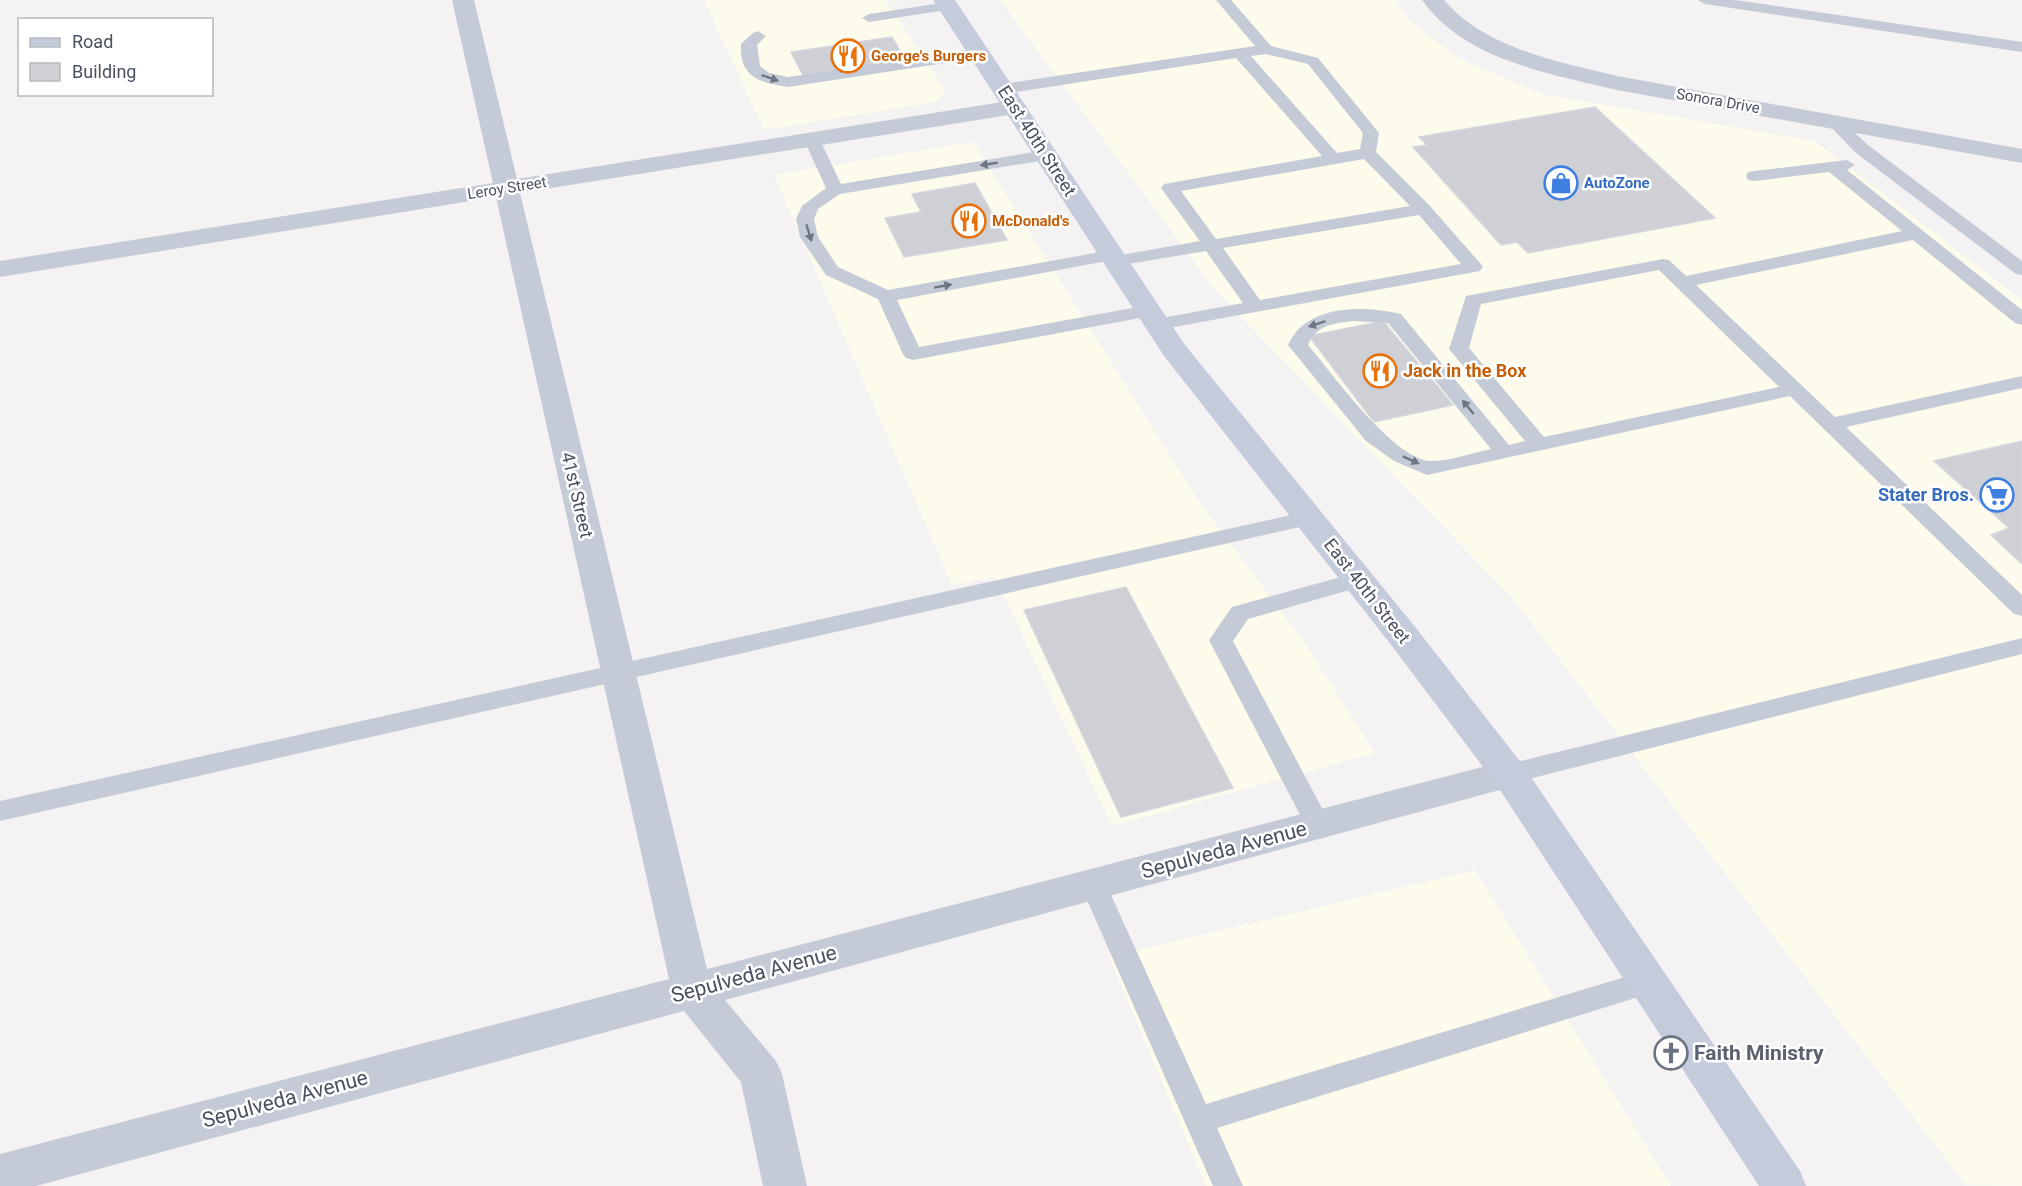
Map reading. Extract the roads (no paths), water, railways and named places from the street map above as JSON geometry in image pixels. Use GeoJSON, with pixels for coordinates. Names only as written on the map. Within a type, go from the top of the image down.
{"type":"FeatureCollection","features":[{"type":"Feature","properties":{"kind":"main road","name":"East 40th Street"},"geometry":{"type":"LineString","coordinates":[[946,3],[1153,318],[1237,430],[1310,518],[1509,774],[1784,1186]]}},
{"type":"Feature","properties":{"kind":"street","name":"41st Street"},"geometry":{"type":"LineString","coordinates":[[463,0],[692,990]]}},
{"type":"Feature","properties":{"kind":"street","name":"Sonora Drive"},"geometry":{"type":"LineString","coordinates":[[1433,0],[1437,7],[1460,26],[1488,43],[1521,58],[1549,66],[1617,83],[2022,156]]}},
{"type":"Feature","properties":{"kind":"street","name":"Leroy Street"},"geometry":{"type":"LineString","coordinates":[[0,269],[812,140],[1009,98]]}},
{"type":"Feature","properties":{"kind":"street","name":"Sepulveda Avenue"},"geometry":{"type":"LineString","coordinates":[[0,1175],[1509,774]]}},
{"type":"Feature","properties":{"kind":"street"},"geometry":{"type":"LineString","coordinates":[[692,990],[761,1074],[785,1186]]}},
{"type":"Feature","properties":{"kind":"lane"},"geometry":{"type":"LineString","coordinates":[[1223,0],[1266,49]]}},
{"type":"Feature","properties":{"kind":"lane"},"geometry":{"type":"LineString","coordinates":[[1705,0],[2022,47]]}},
{"type":"Feature","properties":{"kind":"lane"},"geometry":{"type":"LineString","coordinates":[[869,18],[946,3]]}},
{"type":"Feature","properties":{"kind":"lane"},"geometry":{"type":"LineString","coordinates":[[758,36],[749,44],[748,63],[755,71],[775,81],[788,82],[978,53]]}},
{"type":"Feature","properties":{"kind":"lane"},"geometry":{"type":"LineString","coordinates":[[1009,98],[1266,49],[1313,61],[1371,133],[1368,153]]}},
{"type":"Feature","properties":{"kind":"lane"},"geometry":{"type":"LineString","coordinates":[[1240,53],[1333,159]]}},
{"type":"Feature","properties":{"kind":"lane"},"geometry":{"type":"LineString","coordinates":[[1834,122],[1862,149],[2022,270]]}},
{"type":"Feature","properties":{"kind":"lane"},"geometry":{"type":"LineString","coordinates":[[812,140],[836,190]]}},
{"type":"Feature","properties":{"kind":"lane"},"geometry":{"type":"LineString","coordinates":[[1255,306],[1170,188],[1368,153]]}},
{"type":"Feature","properties":{"kind":"lane"},"geometry":{"type":"LineString","coordinates":[[1368,153],[1502,294]]}},
{"type":"Feature","properties":{"kind":"lane"},"geometry":{"type":"LineString","coordinates":[[1046,155],[836,190],[811,206],[805,219],[809,237],[832,271],[886,296],[1423,209]]}},
{"type":"Feature","properties":{"kind":"lane"},"geometry":{"type":"LineString","coordinates":[[1754,176],[1878,161]]}},
{"type":"Feature","properties":{"kind":"lane"},"geometry":{"type":"LineString","coordinates":[[1833,167],[2022,319]]}},
{"type":"Feature","properties":{"kind":"lane"},"geometry":{"type":"LineString","coordinates":[[1683,282],[1916,234]]}},
{"type":"Feature","properties":{"kind":"lane"},"geometry":{"type":"LineString","coordinates":[[1539,445],[1459,349],[1473,300],[1663,264],[2022,608]]}},
{"type":"Feature","properties":{"kind":"lane"},"geometry":{"type":"LineString","coordinates":[[886,296],[913,354],[1153,318],[1255,306],[1474,267]]}},
{"type":"Feature","properties":{"kind":"lane"},"geometry":{"type":"LineString","coordinates":[[1505,453],[1395,318],[1362,313],[1309,325],[1300,334],[1298,345],[1373,436],[1401,456],[1427,468],[1505,453],[1796,389]]}},
{"type":"Feature","properties":{"kind":"lane"},"geometry":{"type":"LineString","coordinates":[[1832,424],[2022,382]]}},
{"type":"Feature","properties":{"kind":"lane"},"geometry":{"type":"LineString","coordinates":[[0,811],[1310,518]]}},
{"type":"Feature","properties":{"kind":"lane"},"geometry":{"type":"LineString","coordinates":[[1318,825],[1221,640],[1240,613],[1359,580]]}},
{"type":"Feature","properties":{"kind":"lane"},"geometry":{"type":"LineString","coordinates":[[1509,774],[2022,646]]}},
{"type":"Feature","properties":{"kind":"lane"},"geometry":{"type":"LineString","coordinates":[[1093,884],[1228,1186]]}},
{"type":"Feature","properties":{"kind":"lane"},"geometry":{"type":"LineString","coordinates":[[1199,1120],[1648,982]]}},
{"type":"Feature","properties":{"kind":"place","name":"George's Burgers"},"geometry":{"type":"Point","coordinates":[848,56]}},
{"type":"Feature","properties":{"kind":"place","name":"AutoZone"},"geometry":{"type":"Point","coordinates":[1561,183]}},
{"type":"Feature","properties":{"kind":"place","name":"McDonald's"},"geometry":{"type":"Point","coordinates":[969,221]}},
{"type":"Feature","properties":{"kind":"place","name":"Jack in the Box"},"geometry":{"type":"Point","coordinates":[1380,371]}},
{"type":"Feature","properties":{"kind":"place","name":"Stater Bros."},"geometry":{"type":"Point","coordinates":[1997,495]}},
{"type":"Feature","properties":{"kind":"place","name":"Faith Ministry"},"geometry":{"type":"Point","coordinates":[1671,1053]}}]}
